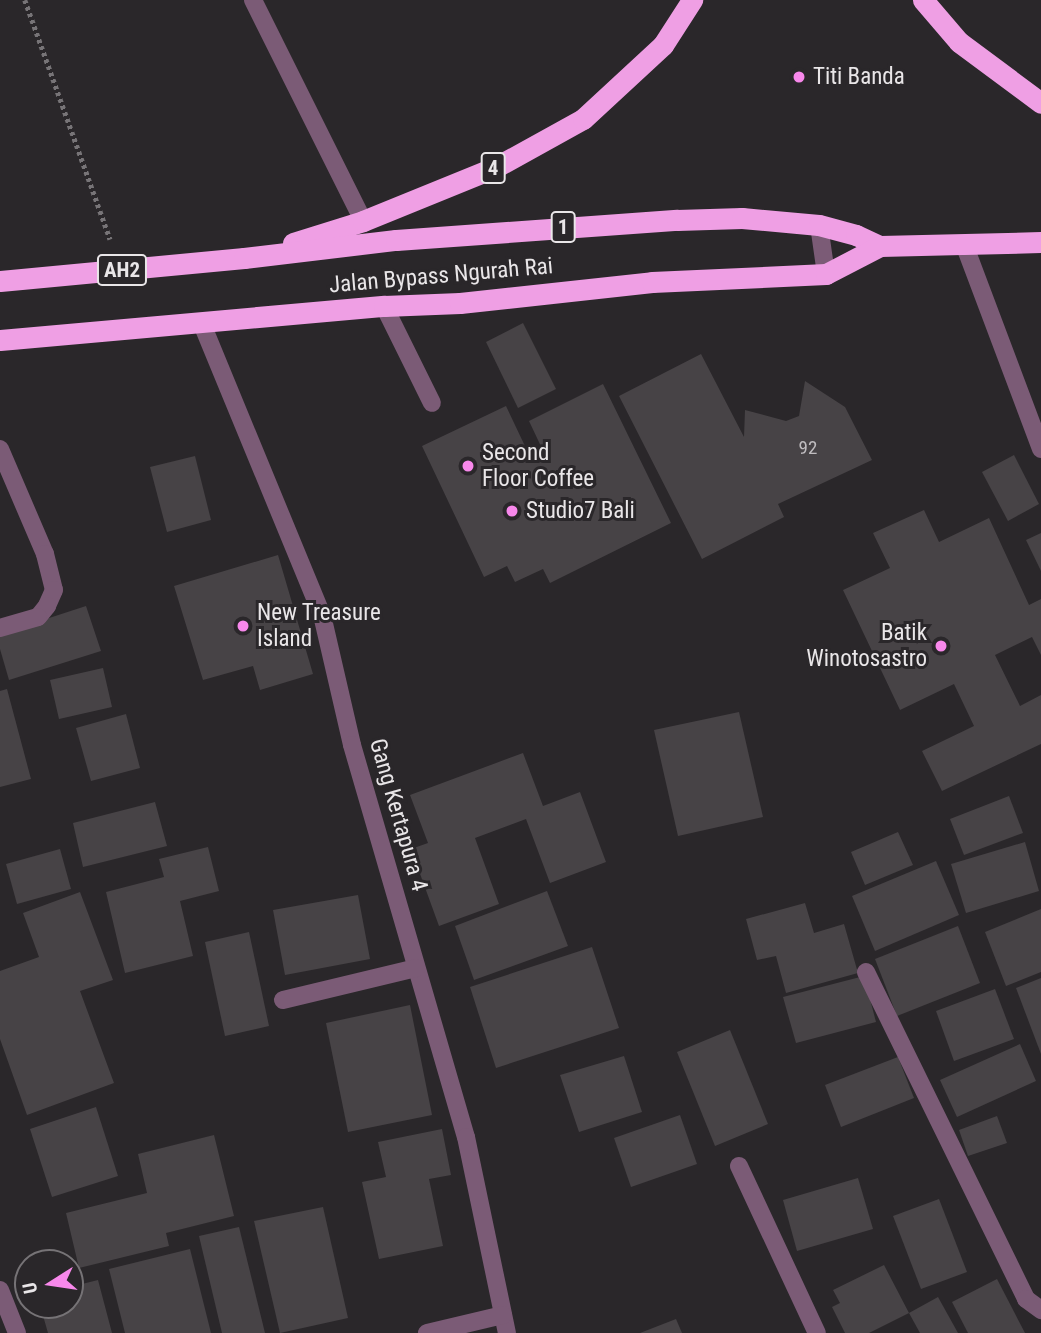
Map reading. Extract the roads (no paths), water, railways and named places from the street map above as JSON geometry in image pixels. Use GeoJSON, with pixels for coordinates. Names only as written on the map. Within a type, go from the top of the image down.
{"type":"FeatureCollection","features":[{"type":"Feature","properties":{"kind":"highway","name":"Jalan Bypass Ngurah Rai"},"geometry":{"type":"LineString","coordinates":[[244,258],[363,221],[496,167],[583,119],[663,46],[692,0]]}},
{"type":"Feature","properties":{"kind":"highway"},"geometry":{"type":"LineString","coordinates":[[923,0],[959,42],[1041,103]]}},
{"type":"Feature","properties":{"kind":"highway","name":"Jalan Bypass Ngurah Rai"},"geometry":{"type":"LineString","coordinates":[[0,281],[410,239],[677,220],[742,218],[819,225],[856,234],[880,246]]}},
{"type":"Feature","properties":{"kind":"highway","name":"Jalan Bypass Ngurah Rai"},"geometry":{"type":"LineString","coordinates":[[0,340],[384,306],[460,303],[652,282],[826,274],[880,246],[1041,242]]}},
{"type":"Feature","properties":{"kind":"street"},"geometry":{"type":"LineString","coordinates":[[253,0],[363,221]]}},
{"type":"Feature","properties":{"kind":"street"},"geometry":{"type":"LineString","coordinates":[[819,225],[826,274]]}},
{"type":"Feature","properties":{"kind":"street"},"geometry":{"type":"LineString","coordinates":[[964,244],[1041,449]]}},
{"type":"Feature","properties":{"kind":"street"},"geometry":{"type":"LineString","coordinates":[[384,306],[432,403]]}},
{"type":"Feature","properties":{"kind":"street","name":"Gang Kertapura 4"},"geometry":{"type":"LineString","coordinates":[[202,324],[322,615],[352,746],[466,1137],[505,1324]]}},
{"type":"Feature","properties":{"kind":"street"},"geometry":{"type":"LineString","coordinates":[[0,449],[45,554],[54,590],[47,606],[38,617],[0,628]]}},
{"type":"Feature","properties":{"kind":"street"},"geometry":{"type":"LineString","coordinates":[[283,1000],[416,968]]}},
{"type":"Feature","properties":{"kind":"street"},"geometry":{"type":"LineString","coordinates":[[866,972],[1026,1299],[1041,1310]]}},
{"type":"Feature","properties":{"kind":"street"},"geometry":{"type":"LineString","coordinates":[[739,1166],[817,1333]]}},
{"type":"Feature","properties":{"kind":"street"},"geometry":{"type":"LineString","coordinates":[[0,1290],[17,1333]]}},
{"type":"Feature","properties":{"kind":"street"},"geometry":{"type":"LineString","coordinates":[[426,1333],[505,1324]]}},
{"type":"Feature","properties":{"kind":"place","name":"Titi Banda"},"geometry":{"type":"Point","coordinates":[799,77]}},
{"type":"Feature","properties":{"kind":"place","name":"Second Floor Coffee"},"geometry":{"type":"Point","coordinates":[468,466]}},
{"type":"Feature","properties":{"kind":"place","name":"Studio7 Bali"},"geometry":{"type":"Point","coordinates":[512,511]}},
{"type":"Feature","properties":{"kind":"place","name":"New Treasure Island"},"geometry":{"type":"Point","coordinates":[243,626]}},
{"type":"Feature","properties":{"kind":"place","name":"Batik Winotosastro"},"geometry":{"type":"Point","coordinates":[941,646]}}]}
